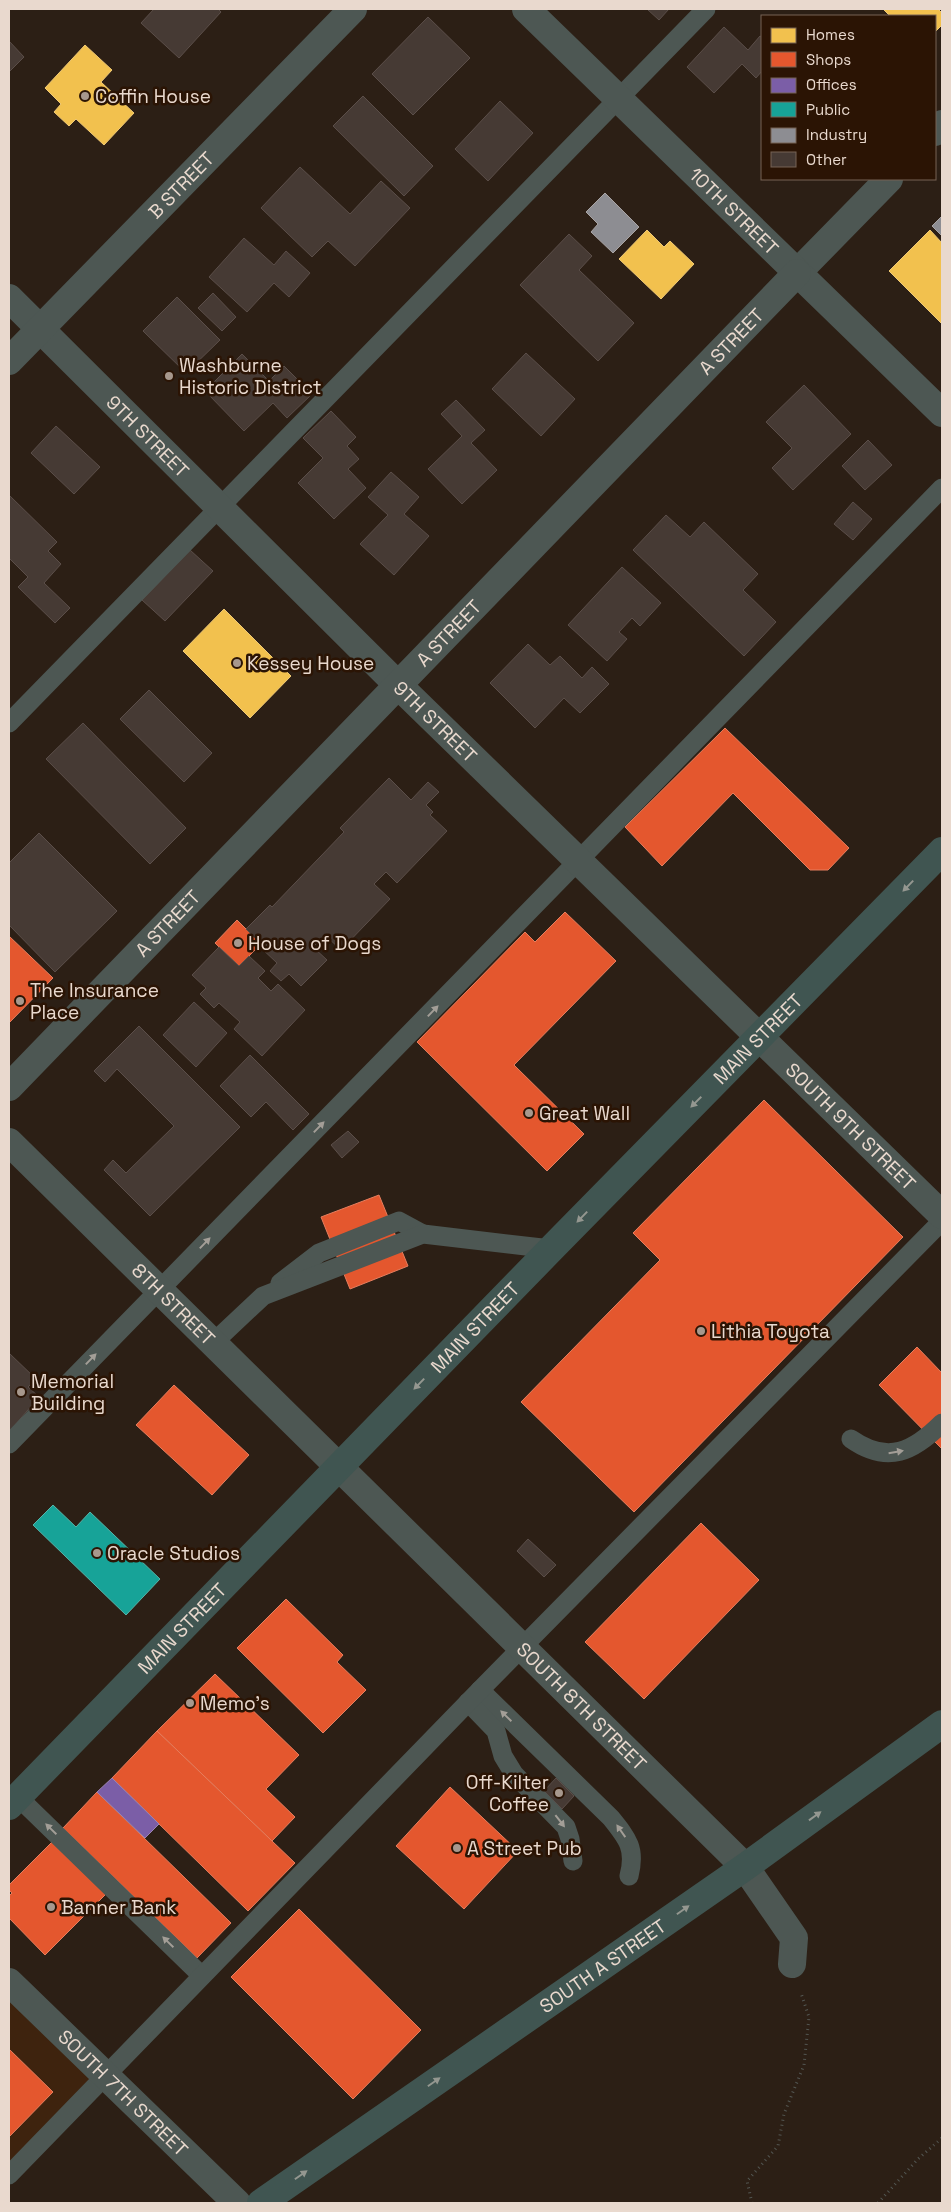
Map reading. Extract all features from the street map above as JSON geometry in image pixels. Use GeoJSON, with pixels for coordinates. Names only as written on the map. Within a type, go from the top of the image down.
{"type":"FeatureCollection","features":[{"type":"Feature","properties":{"kind":"main road","name":"MAIN STREET"},"geometry":{"type":"LineString","coordinates":[[13,1801],[942,851]]}},
{"type":"Feature","properties":{"kind":"main road","name":"SOUTH A STREET"},"geometry":{"type":"LineString","coordinates":[[261,2203],[745,1867],[942,1724]]}},
{"type":"Feature","properties":{"kind":"street","name":"B STREET"},"geometry":{"type":"LineString","coordinates":[[9,361],[354,9]]}},
{"type":"Feature","properties":{"kind":"street","name":"10TH STREET"},"geometry":{"type":"LineString","coordinates":[[526,9],[942,413]]}},
{"type":"Feature","properties":{"kind":"street","name":"A STREET"},"geometry":{"type":"LineString","coordinates":[[9,1086],[888,180]]}},
{"type":"Feature","properties":{"kind":"street","name":"9TH STREET"},"geometry":{"type":"LineString","coordinates":[[9,298],[399,686],[760,1038]]}},
{"type":"Feature","properties":{"kind":"street","name":"SOUTH 9TH STREET"},"geometry":{"type":"LineString","coordinates":[[760,1038],[942,1215]]}},
{"type":"Feature","properties":{"kind":"street","name":"8TH STREET"},"geometry":{"type":"LineString","coordinates":[[9,1142],[339,1466]]}},
{"type":"Feature","properties":{"kind":"street","name":"SOUTH 8TH STREET"},"geometry":{"type":"LineString","coordinates":[[339,1466],[745,1867],[794,1938],[792,1964]]}},
{"type":"Feature","properties":{"kind":"street","name":"SOUTH 7TH STREET"},"geometry":{"type":"LineString","coordinates":[[9,1982],[237,2203]]}},
{"type":"Feature","properties":{"kind":"lane"},"geometry":{"type":"LineString","coordinates":[[9,723],[706,9]]}},
{"type":"Feature","properties":{"kind":"lane"},"geometry":{"type":"LineString","coordinates":[[9,1444],[942,488]]}},
{"type":"Feature","properties":{"kind":"lane"},"geometry":{"type":"LineString","coordinates":[[9,2175],[474,1696],[942,1221]]}},
{"type":"Feature","properties":{"kind":"lane"},"geometry":{"type":"LineString","coordinates":[[212,1343],[263,1296],[423,1234],[551,1249]]}},
{"type":"Feature","properties":{"kind":"lane"},"geometry":{"type":"LineString","coordinates":[[851,1439],[863,1447],[878,1453],[894,1453],[920,1443],[942,1423]]}},
{"type":"Feature","properties":{"kind":"lane"},"geometry":{"type":"LineString","coordinates":[[474,1696],[496,1731],[507,1764],[514,1774],[566,1827],[573,1861]]}},
{"type":"Feature","properties":{"kind":"lane"},"geometry":{"type":"LineString","coordinates":[[474,1696],[605,1812],[622,1832],[630,1847],[633,1861],[629,1876]]}},
{"type":"Feature","properties":{"kind":"lane"},"geometry":{"type":"LineString","coordinates":[[13,1801],[202,1976]]}},
{"type":"Feature","properties":{"kind":"path"},"geometry":{"type":"LineString","coordinates":[[752,2203],[747,2181],[778,2146],[784,2114],[804,2065],[809,2018],[792,1964]]}},
{"type":"Feature","properties":{"kind":"path"},"geometry":{"type":"LineString","coordinates":[[878,2203],[918,2159],[942,2138]]}},
{"type":"Feature","properties":{"kind":"shaded area"},"geometry":{"type":"Polygon","coordinates":[[[9,1981],[105,2076],[9,2175],[9,1981]]]}},
{"type":"Feature","properties":{"kind":"building: Homes"},"geometry":{"type":"Polygon","coordinates":[[[883,9],[938,9],[942,13],[942,25],[936,31],[936,15],[889,15],[883,9]]]}},
{"type":"Feature","properties":{"kind":"building: Homes","name":"Coffin House"},"geometry":{"type":"Polygon","coordinates":[[[85,45],[112,70],[101,82],[134,113],[104,145],[76,119],[69,126],[54,112],[61,104],[45,88],[85,45]]]}},
{"type":"Feature","properties":{"kind":"building: Homes"},"geometry":{"type":"Polygon","coordinates":[[[647,230],[664,247],[670,241],[694,264],[661,299],[619,259],[647,230]]]}},
{"type":"Feature","properties":{"kind":"building: Homes"},"geometry":{"type":"Polygon","coordinates":[[[930,230],[942,243],[942,324],[889,271],[930,230]]]}},
{"type":"Feature","properties":{"kind":"building: Homes","name":"Kessey House"},"geometry":{"type":"Polygon","coordinates":[[[224,609],[291,676],[250,718],[183,651],[224,609]]]}},
{"type":"Feature","properties":{"kind":"building: Shops"},"geometry":{"type":"Polygon","coordinates":[[[725,728],[849,848],[828,870],[810,870],[733,793],[662,866],[625,827],[725,728]]]}},
{"type":"Feature","properties":{"kind":"building: Shops"},"geometry":{"type":"Polygon","coordinates":[[[565,912],[616,961],[514,1065],[584,1134],[547,1171],[417,1042],[525,932],[535,942],[565,912]]]}},
{"type":"Feature","properties":{"kind":"building: Shops","name":"House of Dogs"},"geometry":{"type":"Polygon","coordinates":[[[237,920],[261,944],[239,966],[215,943],[237,920]]]}},
{"type":"Feature","properties":{"kind":"building: Shops","name":"The Insurance Place"},"geometry":{"type":"Polygon","coordinates":[[[9,936],[53,978],[9,1023],[9,936]]]}},
{"type":"Feature","properties":{"kind":"building: Shops","name":"Lithia Toyota"},"geometry":{"type":"Polygon","coordinates":[[[764,1100],[903,1237],[634,1512],[521,1402],[660,1260],[633,1233],[764,1100]]]}},
{"type":"Feature","properties":{"kind":"building: Shops"},"geometry":{"type":"Polygon","coordinates":[[[379,1195],[408,1266],[350,1289],[321,1217],[379,1195]]]}},
{"type":"Feature","properties":{"kind":"building: Shops"},"geometry":{"type":"Polygon","coordinates":[[[917,1347],[942,1373],[942,1449],[879,1385],[917,1347]]]}},
{"type":"Feature","properties":{"kind":"building: Shops"},"geometry":{"type":"Polygon","coordinates":[[[174,1385],[249,1455],[212,1495],[136,1425],[174,1385]]]}},
{"type":"Feature","properties":{"kind":"building: Shops"},"geometry":{"type":"Polygon","coordinates":[[[701,1523],[759,1580],[644,1699],[585,1642],[701,1523]]]}},
{"type":"Feature","properties":{"kind":"building: Shops"},"geometry":{"type":"Polygon","coordinates":[[[286,1599],[343,1655],[337,1662],[366,1690],[323,1733],[237,1648],[286,1599]]]}},
{"type":"Feature","properties":{"kind":"building: Shops"},"geometry":{"type":"Polygon","coordinates":[[[215,1674],[299,1755],[266,1789],[295,1817],[272,1841],[157,1731],[215,1674]]]}},
{"type":"Feature","properties":{"kind":"building: Shops"},"geometry":{"type":"Polygon","coordinates":[[[157,1731],[295,1863],[248,1911],[112,1778],[157,1731]]]}},
{"type":"Feature","properties":{"kind":"building: Shops","name":"A Street Pub"},"geometry":{"type":"Polygon","coordinates":[[[450,1787],[518,1851],[464,1909],[396,1846],[450,1787]]]}},
{"type":"Feature","properties":{"kind":"building: Shops"},"geometry":{"type":"Polygon","coordinates":[[[97,1792],[231,1923],[197,1958],[63,1828],[97,1792]]]}},
{"type":"Feature","properties":{"kind":"building: Shops","name":"Banner Bank"},"geometry":{"type":"Polygon","coordinates":[[[55,1839],[108,1892],[45,1955],[9,1918],[9,1896],[12,1893],[9,1890],[9,1885],[55,1839]]]}},
{"type":"Feature","properties":{"kind":"building: Shops"},"geometry":{"type":"Polygon","coordinates":[[[299,1909],[421,2030],[353,2099],[231,1977],[299,1909]]]}},
{"type":"Feature","properties":{"kind":"building: Shops"},"geometry":{"type":"Polygon","coordinates":[[[9,2049],[53,2092],[9,2137],[9,2049]]]}},
{"type":"Feature","properties":{"kind":"building: Offices"},"geometry":{"type":"Polygon","coordinates":[[[112,1778],[159,1824],[145,1838],[97,1792],[112,1778]]]}},
{"type":"Feature","properties":{"kind":"building: Public","name":"Oracle Studios"},"geometry":{"type":"Polygon","coordinates":[[[53,1505],[76,1527],[90,1512],[160,1579],[126,1615],[33,1525],[53,1505]]]}},
{"type":"Feature","properties":{"kind":"building: Industry"},"geometry":{"type":"Polygon","coordinates":[[[605,193],[639,227],[613,253],[591,232],[598,224],[586,212],[605,193]]]}},
{"type":"Feature","properties":{"kind":"building: Industry"},"geometry":{"type":"Polygon","coordinates":[[[942,216],[942,236],[932,226],[942,216]]]}},
{"type":"Feature","properties":{"kind":"building: Other"},"geometry":{"type":"Polygon","coordinates":[[[154,9],[218,9],[221,12],[179,58],[141,23],[154,9]]]}},
{"type":"Feature","properties":{"kind":"building: Other"},"geometry":{"type":"Polygon","coordinates":[[[647,9],[669,9],[659,20],[647,9]]]}},
{"type":"Feature","properties":{"kind":"building: Other"},"geometry":{"type":"Polygon","coordinates":[[[428,17],[470,58],[413,115],[372,74],[428,17]]]}},
{"type":"Feature","properties":{"kind":"building: Other"},"geometry":{"type":"Polygon","coordinates":[[[724,27],[748,50],[761,36],[761,72],[756,78],[742,64],[714,93],[687,67],[724,27]]]}},
{"type":"Feature","properties":{"kind":"building: Other"},"geometry":{"type":"Polygon","coordinates":[[[9,41],[24,57],[9,72],[9,41]]]}},
{"type":"Feature","properties":{"kind":"building: Other"},"geometry":{"type":"Polygon","coordinates":[[[363,96],[433,166],[404,196],[333,126],[363,96]]]}},
{"type":"Feature","properties":{"kind":"building: Other"},"geometry":{"type":"Polygon","coordinates":[[[500,101],[533,133],[488,181],[455,149],[500,101]]]}},
{"type":"Feature","properties":{"kind":"building: Other"},"geometry":{"type":"Polygon","coordinates":[[[300,167],[350,214],[381,181],[410,208],[355,266],[328,241],[312,257],[261,208],[300,167]]]}},
{"type":"Feature","properties":{"kind":"building: Other"},"geometry":{"type":"Polygon","coordinates":[[[569,234],[592,256],[579,270],[634,323],[598,361],[520,285],[569,234]]]}},
{"type":"Feature","properties":{"kind":"building: Other"},"geometry":{"type":"Polygon","coordinates":[[[244,238],[274,265],[286,251],[310,273],[289,297],[274,283],[247,312],[209,277],[244,238]]]}},
{"type":"Feature","properties":{"kind":"building: Other"},"geometry":{"type":"Polygon","coordinates":[[[213,293],[236,317],[222,331],[198,308],[213,293]]]}},
{"type":"Feature","properties":{"kind":"building: Other"},"geometry":{"type":"Polygon","coordinates":[[[177,297],[220,340],[186,373],[143,331],[177,297]]]}},
{"type":"Feature","properties":{"kind":"building: Other"},"geometry":{"type":"Polygon","coordinates":[[[526,353],[575,399],[541,436],[492,389],[526,353]]]}},
{"type":"Feature","properties":{"kind":"building: Other"},"geometry":{"type":"Polygon","coordinates":[[[242,354],[269,381],[284,366],[312,394],[287,418],[273,403],[244,431],[205,391],[242,354]]]}},
{"type":"Feature","properties":{"kind":"building: Other"},"geometry":{"type":"Polygon","coordinates":[[[804,385],[851,434],[793,490],[772,468],[792,448],[766,422],[804,385]]]}},
{"type":"Feature","properties":{"kind":"building: Other"},"geometry":{"type":"Polygon","coordinates":[[[456,400],[485,430],[471,443],[497,470],[462,504],[428,469],[462,436],[441,414],[456,400]]]}},
{"type":"Feature","properties":{"kind":"building: Other"},"geometry":{"type":"Polygon","coordinates":[[[331,411],[356,437],[347,446],[359,459],[348,469],[366,488],[334,519],[298,483],[323,458],[303,438],[331,411]]]}},
{"type":"Feature","properties":{"kind":"building: Other"},"geometry":{"type":"Polygon","coordinates":[[[56,426],[100,467],[74,494],[31,453],[56,426]]]}},
{"type":"Feature","properties":{"kind":"building: Other"},"geometry":{"type":"Polygon","coordinates":[[[868,440],[892,465],[865,490],[842,466],[868,440]]]}},
{"type":"Feature","properties":{"kind":"building: Other"},"geometry":{"type":"Polygon","coordinates":[[[391,472],[419,497],[404,514],[429,536],[394,575],[360,544],[388,515],[368,497],[391,472]]]}},
{"type":"Feature","properties":{"kind":"building: Other"},"geometry":{"type":"Polygon","coordinates":[[[9,495],[57,542],[48,551],[61,564],[44,583],[70,608],[55,623],[18,587],[28,577],[9,558],[9,495]]]}},
{"type":"Feature","properties":{"kind":"building: Other"},"geometry":{"type":"Polygon","coordinates":[[[853,502],[872,519],[853,540],[834,524],[853,502]]]}},
{"type":"Feature","properties":{"kind":"building: Other"},"geometry":{"type":"Polygon","coordinates":[[[666,515],[690,537],[704,522],[758,574],[743,590],[776,622],[744,656],[633,550],[666,515]]]}},
{"type":"Feature","properties":{"kind":"building: Other"},"geometry":{"type":"Polygon","coordinates":[[[190,550],[213,571],[165,621],[142,600],[190,550]]]}},
{"type":"Feature","properties":{"kind":"building: Other"},"geometry":{"type":"Polygon","coordinates":[[[622,567],[661,603],[640,626],[632,618],[619,632],[627,639],[607,661],[568,625],[622,567]]]}},
{"type":"Feature","properties":{"kind":"building: Other"},"geometry":{"type":"Polygon","coordinates":[[[528,644],[550,665],[560,656],[582,678],[592,667],[609,684],[580,713],[564,698],[535,728],[490,683],[528,644]]]}},
{"type":"Feature","properties":{"kind":"building: Other"},"geometry":{"type":"Polygon","coordinates":[[[149,690],[212,753],[184,782],[120,719],[149,690]]]}},
{"type":"Feature","properties":{"kind":"building: Other"},"geometry":{"type":"Polygon","coordinates":[[[83,723],[186,828],[150,864],[46,759],[83,723]]]}},
{"type":"Feature","properties":{"kind":"building: Other"},"geometry":{"type":"Polygon","coordinates":[[[389,778],[411,800],[428,782],[439,792],[426,805],[433,812],[430,815],[447,831],[397,883],[386,872],[374,884],[390,899],[341,950],[325,935],[313,947],[327,960],[301,986],[289,974],[281,981],[270,971],[277,963],[259,946],[261,944],[246,929],[270,905],[272,907],[344,832],[340,828],[389,778]]]}},
{"type":"Feature","properties":{"kind":"building: Other"},"geometry":{"type":"Polygon","coordinates":[[[39,833],[117,911],[55,972],[9,925],[9,863],[39,833]]]}},
{"type":"Feature","properties":{"kind":"building: Other"},"geometry":{"type":"Polygon","coordinates":[[[219,947],[239,966],[249,956],[265,971],[258,978],[271,991],[278,984],[305,1010],[262,1056],[234,1029],[240,1022],[219,1003],[214,1008],[200,994],[206,988],[192,975],[219,947]]]}},
{"type":"Feature","properties":{"kind":"building: Other"},"geometry":{"type":"Polygon","coordinates":[[[194,1002],[227,1033],[196,1067],[163,1035],[194,1002]]]}},
{"type":"Feature","properties":{"kind":"building: Other"},"geometry":{"type":"Polygon","coordinates":[[[139,1026],[240,1127],[150,1216],[104,1170],[113,1160],[126,1173],[174,1126],[117,1069],[105,1082],[94,1071],[139,1026]]]}},
{"type":"Feature","properties":{"kind":"building: Other"},"geometry":{"type":"Polygon","coordinates":[[[250,1055],[309,1114],[293,1130],[266,1102],[251,1117],[220,1086],[250,1055]]]}},
{"type":"Feature","properties":{"kind":"building: Other"},"geometry":{"type":"Polygon","coordinates":[[[348,1131],[359,1142],[342,1158],[331,1145],[348,1131]]]}},
{"type":"Feature","properties":{"kind":"building: Other","name":"Memorial Building"},"geometry":{"type":"Polygon","coordinates":[[[9,1353],[36,1379],[28,1387],[39,1397],[9,1432],[9,1353]]]}},
{"type":"Feature","properties":{"kind":"building: Other"},"geometry":{"type":"Polygon","coordinates":[[[528,1539],[556,1565],[544,1577],[517,1551],[528,1539]]]}},
{"type":"Feature","properties":{"kind":"building: Other","name":"Off-Kilter Coffee"},"geometry":{"type":"Polygon","coordinates":[[[556,1778],[574,1796],[562,1809],[544,1791],[556,1778]]]}},
{"type":"Feature","properties":{"kind":"place","name":"Coffin House"},"geometry":{"type":"Point","coordinates":[85,96]}},
{"type":"Feature","properties":{"kind":"place","name":"Washburne Historic District"},"geometry":{"type":"Point","coordinates":[169,376]}},
{"type":"Feature","properties":{"kind":"place","name":"Kessey House"},"geometry":{"type":"Point","coordinates":[237,663]}},
{"type":"Feature","properties":{"kind":"place","name":"House of Dogs"},"geometry":{"type":"Point","coordinates":[238,943]}},
{"type":"Feature","properties":{"kind":"place","name":"The Insurance Place"},"geometry":{"type":"Point","coordinates":[20,1001]}},
{"type":"Feature","properties":{"kind":"place","name":"Great Wall"},"geometry":{"type":"Point","coordinates":[529,1113]}},
{"type":"Feature","properties":{"kind":"place","name":"Lithia Toyota"},"geometry":{"type":"Point","coordinates":[701,1331]}},
{"type":"Feature","properties":{"kind":"place","name":"Memorial Building"},"geometry":{"type":"Point","coordinates":[21,1392]}},
{"type":"Feature","properties":{"kind":"place","name":"Oracle Studios"},"geometry":{"type":"Point","coordinates":[97,1553]}},
{"type":"Feature","properties":{"kind":"place","name":"Memo’s"},"geometry":{"type":"Point","coordinates":[190,1703]}},
{"type":"Feature","properties":{"kind":"place","name":"Off-Kilter Coffee"},"geometry":{"type":"Point","coordinates":[559,1793]}},
{"type":"Feature","properties":{"kind":"place","name":"A Street Pub"},"geometry":{"type":"Point","coordinates":[457,1848]}},
{"type":"Feature","properties":{"kind":"place","name":"Banner Bank"},"geometry":{"type":"Point","coordinates":[51,1907]}}]}
